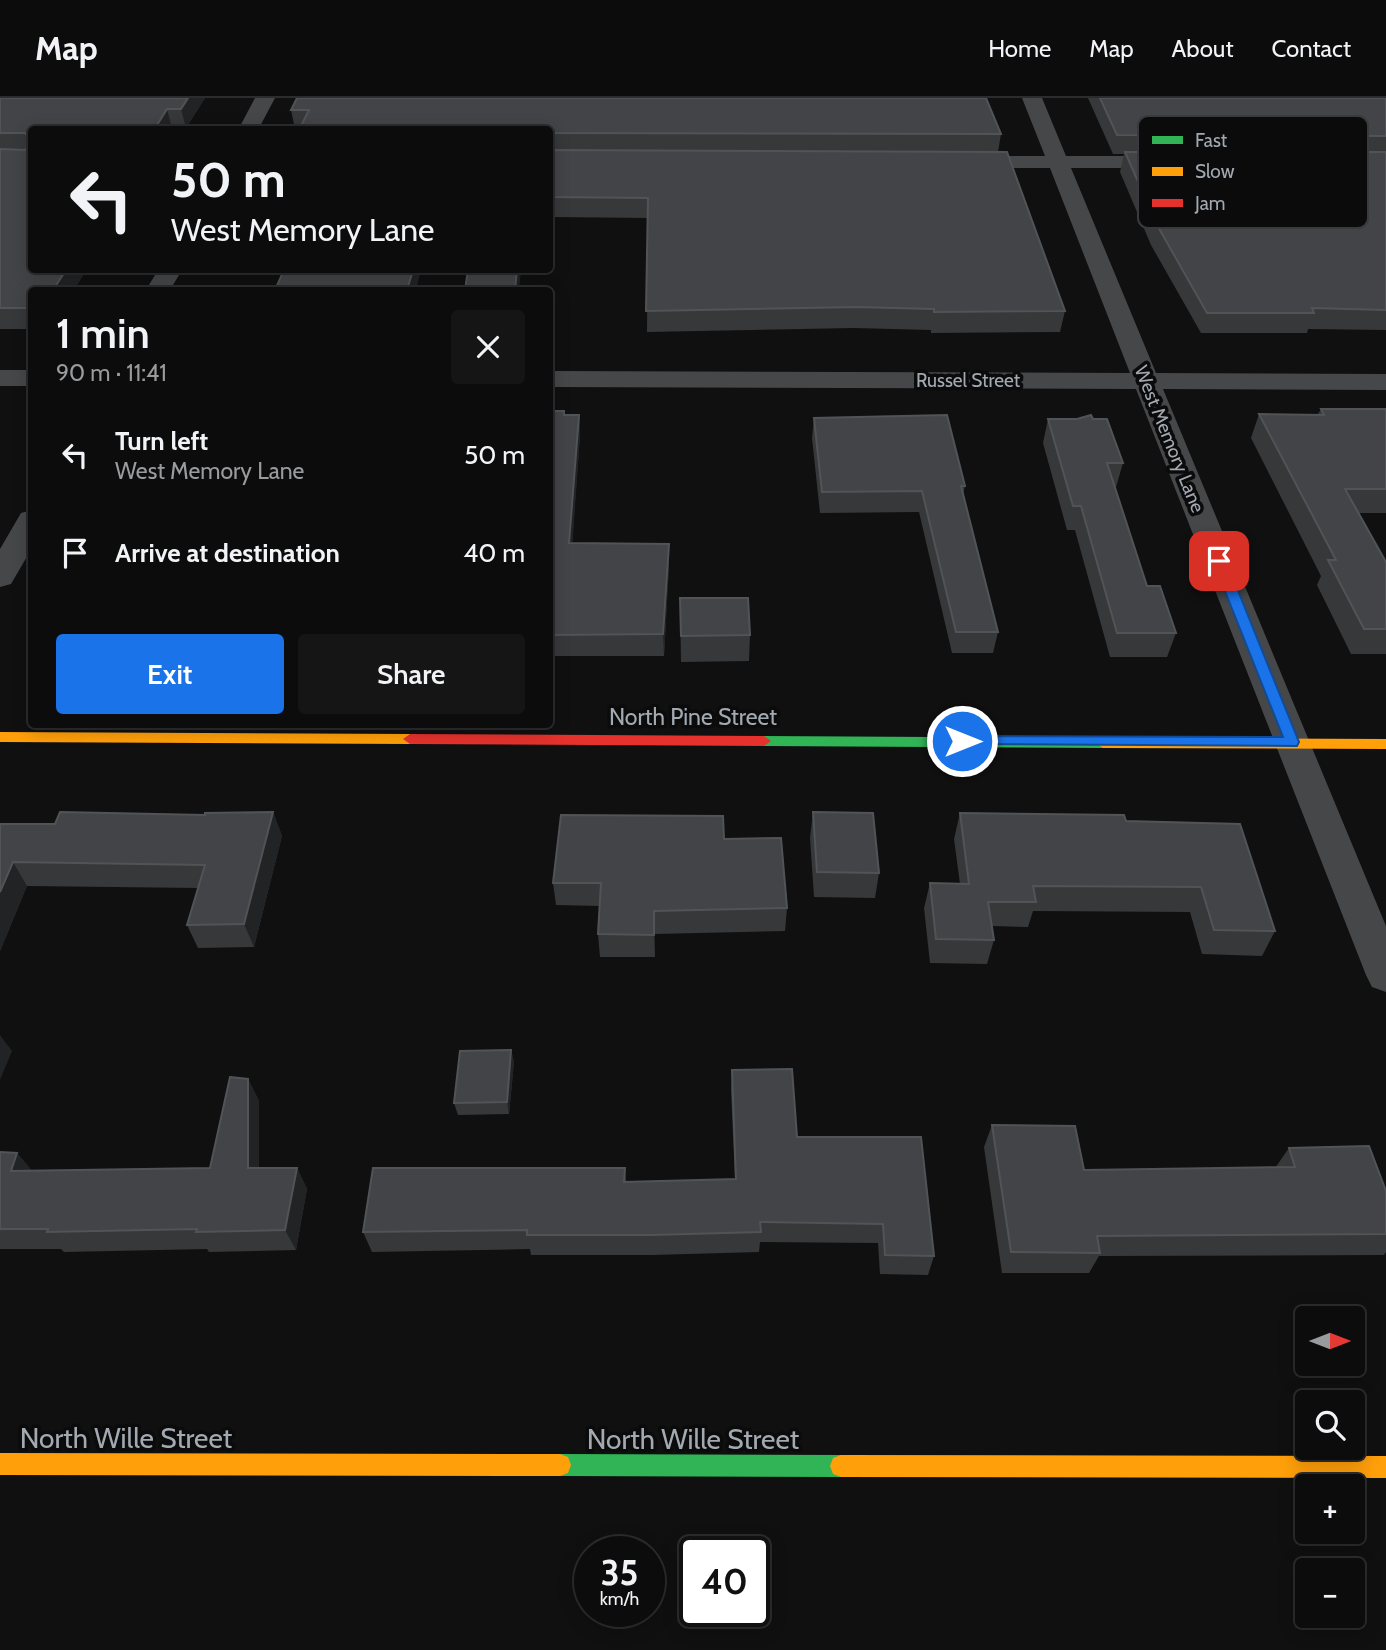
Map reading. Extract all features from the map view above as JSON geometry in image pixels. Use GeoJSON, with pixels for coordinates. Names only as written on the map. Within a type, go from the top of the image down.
{"type":"FeatureCollection","features":[{"type":"Feature","properties":{"kind":"street"},"geometry":{"type":"LineString","coordinates":[[250,126],[265,98]]}},
{"type":"Feature","properties":{"kind":"street","name":"West Memory Lane"},"geometry":{"type":"LineString","coordinates":[[1032,98],[1386,975]]}},
{"type":"Feature","properties":{"kind":"street"},"geometry":{"type":"LineString","coordinates":[[934,162],[1138,162]]}},
{"type":"Feature","properties":{"kind":"street"},"geometry":{"type":"LineString","coordinates":[[0,378],[28,378]]}},
{"type":"Feature","properties":{"kind":"street","name":"Russel Street"},"geometry":{"type":"LineString","coordinates":[[553,379],[1386,382]]}},
{"type":"Feature","properties":{"kind":"street"},"geometry":{"type":"LineString","coordinates":[[0,577],[28,526]]}},
{"type":"Feature","properties":{"kind":"street","name":"North Pine Street"},"geometry":{"type":"LineString","coordinates":[[0,737],[1386,744]]}},
{"type":"Feature","properties":{"kind":"street","name":"North Wille Street"},"geometry":{"type":"LineString","coordinates":[[0,1464],[1386,1467]]}},
{"type":"Feature","properties":{"kind":"building"},"geometry":{"type":"Polygon","coordinates":[[[0,98],[188,98],[181,109],[167,109],[156,126],[28,126],[28,136],[25,133],[0,133],[0,98]]]}},
{"type":"Feature","properties":{"kind":"building"},"geometry":{"type":"Polygon","coordinates":[[[297,98],[986,98],[1001,134],[553,133],[553,126],[301,126],[309,110],[291,110],[297,98]]]}},
{"type":"Feature","properties":{"kind":"building"},"geometry":{"type":"Polygon","coordinates":[[[1100,98],[1386,98],[1386,136],[1368,136],[1368,116],[1138,116],[1138,135],[1117,135],[1100,98]]]}},
{"type":"Feature","properties":{"kind":"building"},"geometry":{"type":"Polygon","coordinates":[[[28,147],[28,273],[64,273],[55,287],[28,287],[28,308],[0,308],[0,149],[25,150],[28,147]]]}},
{"type":"Feature","properties":{"kind":"building"},"geometry":{"type":"Polygon","coordinates":[[[553,150],[1007,152],[1065,311],[934,312],[934,309],[856,307],[646,311],[648,198],[553,197],[553,150]]]}},
{"type":"Feature","properties":{"kind":"building"},"geometry":{"type":"Polygon","coordinates":[[[1125,152],[1138,152],[1138,182],[1125,152]]]}},
{"type":"Feature","properties":{"kind":"building"},"geometry":{"type":"Polygon","coordinates":[[[1368,152],[1386,152],[1386,310],[1312,308],[1314,313],[1207,313],[1159,228],[1368,228],[1368,152]]]}},
{"type":"Feature","properties":{"kind":"building"},"geometry":{"type":"Polygon","coordinates":[[[283,273],[412,273],[408,287],[276,287],[283,273]]]}},
{"type":"Feature","properties":{"kind":"building"},"geometry":{"type":"Polygon","coordinates":[[[468,273],[517,273],[515,287],[465,287],[468,273]]]}},
{"type":"Feature","properties":{"kind":"building"},"geometry":{"type":"Polygon","coordinates":[[[1321,409],[1386,409],[1386,489],[1345,489],[1386,562],[1386,629],[1364,629],[1328,560],[1336,560],[1259,414],[1324,415],[1321,409]]]}},
{"type":"Feature","properties":{"kind":"building"},"geometry":{"type":"Polygon","coordinates":[[[553,411],[564,411],[564,415],[579,415],[569,543],[669,544],[663,634],[553,635],[553,411]]]}},
{"type":"Feature","properties":{"kind":"building"},"geometry":{"type":"Polygon","coordinates":[[[947,415],[965,486],[961,486],[998,632],[956,632],[922,491],[822,492],[814,418],[947,415]]]}},
{"type":"Feature","properties":{"kind":"building"},"geometry":{"type":"Polygon","coordinates":[[[1091,415],[1093,419],[1107,419],[1123,463],[1107,463],[1147,586],[1160,586],[1176,633],[1117,633],[1081,506],[1073,506],[1048,419],[1077,419],[1091,415]]]}},
{"type":"Feature","properties":{"kind":"building"},"geometry":{"type":"Polygon","coordinates":[[[680,598],[748,598],[750,635],[681,636],[680,598]]]}},
{"type":"Feature","properties":{"kind":"building"},"geometry":{"type":"Polygon","coordinates":[[[60,812],[205,815],[273,812],[244,924],[187,925],[205,865],[13,862],[0,892],[0,824],[55,824],[60,812]]]}},
{"type":"Feature","properties":{"kind":"building"},"geometry":{"type":"Polygon","coordinates":[[[813,812],[873,813],[879,873],[817,872],[813,812]]]}},
{"type":"Feature","properties":{"kind":"building"},"geometry":{"type":"Polygon","coordinates":[[[960,813],[1124,815],[1126,821],[1240,824],[1275,931],[1214,930],[1201,887],[1033,886],[1036,902],[988,902],[994,940],[936,939],[930,883],[969,884],[960,813]]]}},
{"type":"Feature","properties":{"kind":"building"},"geometry":{"type":"Polygon","coordinates":[[[561,815],[723,816],[724,839],[781,838],[787,908],[654,911],[654,935],[598,934],[601,883],[553,883],[561,815]]]}},
{"type":"Feature","properties":{"kind":"building"},"geometry":{"type":"Polygon","coordinates":[[[511,1050],[507,1102],[454,1103],[460,1051],[511,1050]]]}},
{"type":"Feature","properties":{"kind":"building"},"geometry":{"type":"Polygon","coordinates":[[[792,1069],[797,1137],[921,1137],[934,1256],[885,1255],[883,1224],[760,1222],[761,1232],[651,1235],[527,1235],[527,1230],[363,1232],[373,1168],[625,1168],[624,1182],[736,1179],[732,1070],[792,1069]]]}},
{"type":"Feature","properties":{"kind":"building"},"geometry":{"type":"Polygon","coordinates":[[[230,1077],[248,1079],[248,1168],[297,1168],[285,1230],[47,1232],[48,1229],[0,1229],[0,1152],[17,1153],[11,1171],[210,1168],[230,1077]]]}},
{"type":"Feature","properties":{"kind":"building"},"geometry":{"type":"Polygon","coordinates":[[[992,1125],[1075,1126],[1084,1170],[1295,1167],[1289,1148],[1369,1146],[1386,1191],[1386,1234],[1097,1236],[1100,1253],[1011,1252],[992,1125]]]}},
{"type":"Feature","properties":{"kind":"traffic: fast"},"geometry":{"type":"LineString","coordinates":[[764,741],[1103,743]]}},
{"type":"Feature","properties":{"kind":"traffic: fast"},"geometry":{"type":"LineString","coordinates":[[560,1465],[841,1466]]}},
{"type":"Feature","properties":{"kind":"traffic: slow"},"geometry":{"type":"LineString","coordinates":[[0,737],[410,739]]}},
{"type":"Feature","properties":{"kind":"traffic: slow"},"geometry":{"type":"LineString","coordinates":[[1103,743],[1386,744]]}},
{"type":"Feature","properties":{"kind":"traffic: slow"},"geometry":{"type":"LineString","coordinates":[[0,1464],[560,1465]]}},
{"type":"Feature","properties":{"kind":"traffic: slow"},"geometry":{"type":"LineString","coordinates":[[841,1466],[1386,1467]]}},
{"type":"Feature","properties":{"kind":"traffic: jam"},"geometry":{"type":"LineString","coordinates":[[410,739],[764,741]]}},
{"type":"Feature","properties":{"kind":"route"},"geometry":{"type":"LineString","coordinates":[[962,741],[1292,742],[1219,561]]}}]}
